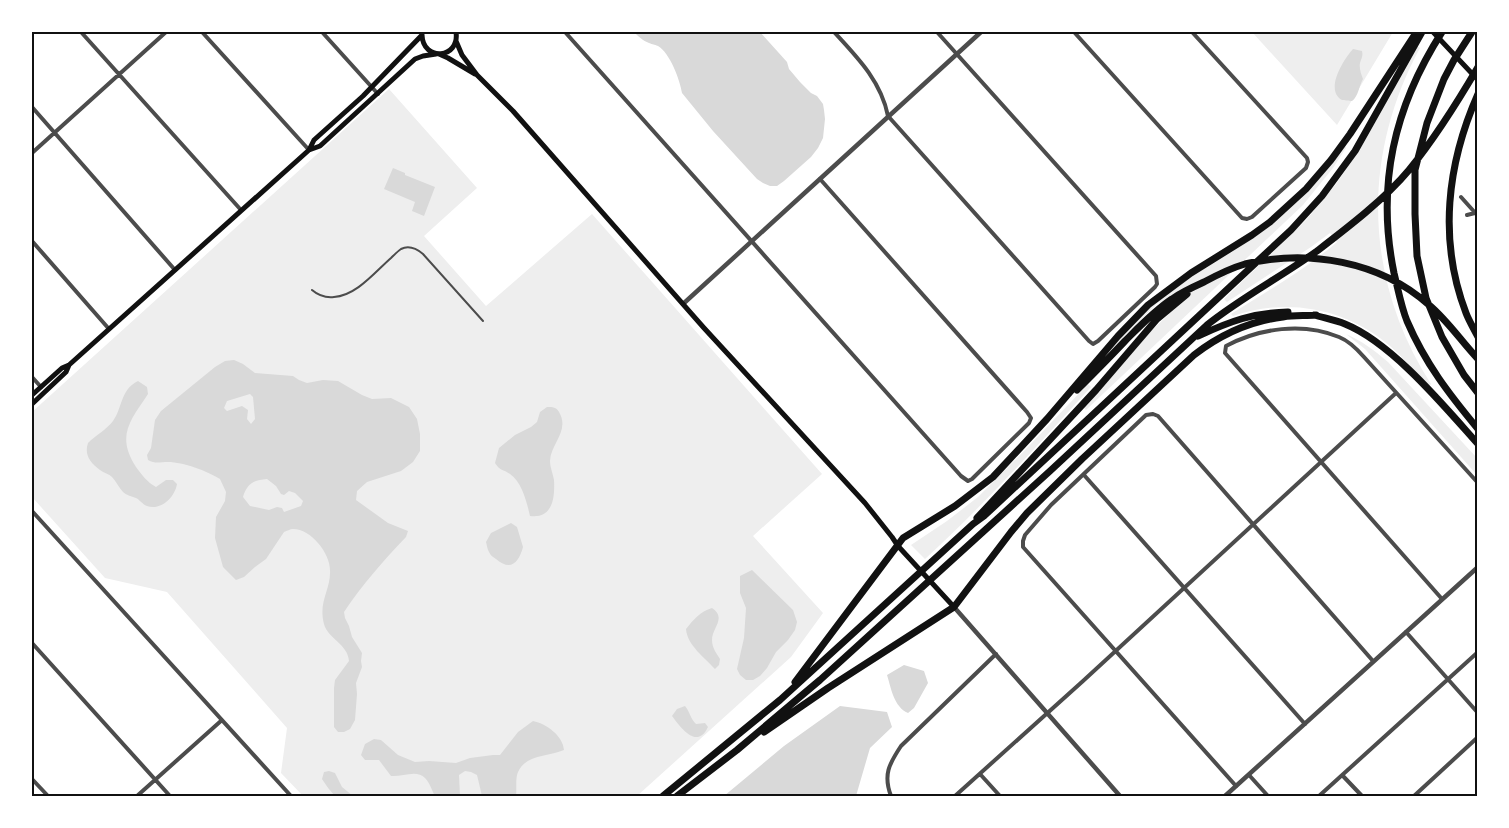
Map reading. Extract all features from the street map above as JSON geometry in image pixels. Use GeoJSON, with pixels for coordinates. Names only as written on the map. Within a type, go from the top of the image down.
{"type":"FeatureCollection","features":[{"type":"Feature","properties":{"kind":"highway"},"geometry":{"type":"LineString","coordinates":[[780,700],[812,661],[903,538],[955,506],[993,477],[1148,305],[1191,273],[1270,222],[1306,189],[1350,135],[1420,32]]}},
{"type":"Feature","properties":{"kind":"highway"},"geometry":{"type":"LineString","coordinates":[[1442,32],[1412,87],[1400,118],[1389,169],[1388,212],[1391,254],[1399,297],[1407,320],[1426,358],[1449,395],[1478,429]]}},
{"type":"Feature","properties":{"kind":"highway"},"geometry":{"type":"LineString","coordinates":[[1471,34],[1444,79],[1427,123],[1415,170],[1414,214],[1418,256],[1426,298],[1442,337],[1464,375],[1478,393]]}},
{"type":"Feature","properties":{"kind":"highway"},"geometry":{"type":"LineString","coordinates":[[663,796],[780,700],[984,516],[1307,213],[1338,176],[1354,151],[1413,41]]}},
{"type":"Feature","properties":{"kind":"highway"},"geometry":{"type":"LineString","coordinates":[[677,796],[737,750],[820,680],[1207,325],[1315,252],[1384,195],[1408,171],[1446,120],[1478,67]]}},
{"type":"Feature","properties":{"kind":"highway"},"geometry":{"type":"LineString","coordinates":[[1478,94],[1457,153],[1449,209],[1451,250],[1457,283],[1466,313],[1478,338]]}},
{"type":"Feature","properties":{"kind":"highway"},"geometry":{"type":"LineString","coordinates":[[1047,418],[1058,411],[1155,312],[1189,288],[1244,264],[1279,259],[1323,258],[1350,263],[1377,273],[1408,289],[1429,304],[1475,356]]}},
{"type":"Feature","properties":{"kind":"highway"},"geometry":{"type":"LineString","coordinates":[[973,524],[981,512],[1096,390],[1157,320],[1201,283]]}},
{"type":"Feature","properties":{"kind":"highway"},"geometry":{"type":"LineString","coordinates":[[1193,338],[1223,324],[1265,313],[1292,312],[1316,315],[1346,324],[1374,340],[1400,362],[1478,444]]}},
{"type":"Feature","properties":{"kind":"highway"},"geometry":{"type":"LineString","coordinates":[[737,750],[954,607],[1027,513],[1194,355],[1214,340],[1256,321],[1283,316],[1316,315]]}},
{"type":"Feature","properties":{"kind":"main road"},"geometry":{"type":"LineString","coordinates":[[32,395],[62,368],[69,365],[309,150],[320,146],[417,58],[450,50],[458,32]]}},
{"type":"Feature","properties":{"kind":"main road"},"geometry":{"type":"LineString","coordinates":[[1433,32],[1478,81]]}},
{"type":"Feature","properties":{"kind":"main road"},"geometry":{"type":"LineString","coordinates":[[309,150],[314,140],[372,87],[422,33]]}},
{"type":"Feature","properties":{"kind":"main road"},"geometry":{"type":"LineString","coordinates":[[422,33],[427,49],[477,75]]}},
{"type":"Feature","properties":{"kind":"main road"},"geometry":{"type":"LineString","coordinates":[[456,40],[462,55],[477,75],[513,111],[683,304],[865,503],[898,546],[954,607]]}},
{"type":"Feature","properties":{"kind":"main road"},"geometry":{"type":"LineString","coordinates":[[32,404],[66,372],[69,365]]}},
{"type":"Feature","properties":{"kind":"street"},"geometry":{"type":"LineString","coordinates":[[81,32],[241,210]]}},
{"type":"Feature","properties":{"kind":"street"},"geometry":{"type":"LineString","coordinates":[[32,153],[166,32]]}},
{"type":"Feature","properties":{"kind":"street"},"geometry":{"type":"LineString","coordinates":[[202,32],[309,150]]}},
{"type":"Feature","properties":{"kind":"street"},"geometry":{"type":"LineString","coordinates":[[322,32],[378,94]]}},
{"type":"Feature","properties":{"kind":"street"},"geometry":{"type":"LineString","coordinates":[[565,32],[961,476],[968,481],[986,466],[1029,423],[1031,418],[820,178]]}},
{"type":"Feature","properties":{"kind":"street"},"geometry":{"type":"LineString","coordinates":[[834,32],[868,69],[888,116],[1093,344],[1157,284],[1156,276],[937,32]]}},
{"type":"Feature","properties":{"kind":"street"},"geometry":{"type":"LineString","coordinates":[[683,304],[981,32]]}},
{"type":"Feature","properties":{"kind":"street"},"geometry":{"type":"LineString","coordinates":[[1074,32],[1242,218],[1247,219],[1306,168],[1307,158],[1192,32]]}},
{"type":"Feature","properties":{"kind":"street"},"geometry":{"type":"LineString","coordinates":[[32,107],[175,270]]}},
{"type":"Feature","properties":{"kind":"street"},"geometry":{"type":"LineString","coordinates":[[1461,196],[1476,214]]}},
{"type":"Feature","properties":{"kind":"street"},"geometry":{"type":"LineString","coordinates":[[1467,215],[1476,214]]}},
{"type":"Feature","properties":{"kind":"street"},"geometry":{"type":"LineString","coordinates":[[32,241],[109,329]]}},
{"type":"Feature","properties":{"kind":"street"},"geometry":{"type":"LineString","coordinates":[[1442,599],[1225,352],[1226,346],[1258,333],[1284,329],[1305,329],[1339,337],[1352,345],[1364,357],[1478,483]]}},
{"type":"Feature","properties":{"kind":"street"},"geometry":{"type":"LineString","coordinates":[[32,377],[41,387]]}},
{"type":"Feature","properties":{"kind":"street"},"geometry":{"type":"LineString","coordinates":[[955,796],[1048,714],[1396,393]]}},
{"type":"Feature","properties":{"kind":"street"},"geometry":{"type":"LineString","coordinates":[[1236,787],[1023,547],[1025,535],[1052,505],[1146,415],[1158,416],[1373,661]]}},
{"type":"Feature","properties":{"kind":"street"},"geometry":{"type":"LineString","coordinates":[[1084,475],[1305,724]]}},
{"type":"Feature","properties":{"kind":"street"},"geometry":{"type":"LineString","coordinates":[[32,511],[291,796]]}},
{"type":"Feature","properties":{"kind":"street"},"geometry":{"type":"LineString","coordinates":[[1226,796],[1478,567]]}},
{"type":"Feature","properties":{"kind":"street"},"geometry":{"type":"LineString","coordinates":[[954,607],[1120,796]]}},
{"type":"Feature","properties":{"kind":"street"},"geometry":{"type":"LineString","coordinates":[[1406,632],[1478,713]]}},
{"type":"Feature","properties":{"kind":"street"},"geometry":{"type":"LineString","coordinates":[[32,644],[170,796]]}},
{"type":"Feature","properties":{"kind":"street"},"geometry":{"type":"LineString","coordinates":[[1319,796],[1478,652]]}},
{"type":"Feature","properties":{"kind":"street"},"geometry":{"type":"LineString","coordinates":[[891,796],[887,775],[890,762],[901,746],[996,654]]}},
{"type":"Feature","properties":{"kind":"street"},"geometry":{"type":"LineString","coordinates":[[137,796],[222,720]]}},
{"type":"Feature","properties":{"kind":"street"},"geometry":{"type":"LineString","coordinates":[[1414,796],[1478,737]]}},
{"type":"Feature","properties":{"kind":"street"},"geometry":{"type":"LineString","coordinates":[[980,774],[1000,796]]}},
{"type":"Feature","properties":{"kind":"street"},"geometry":{"type":"LineString","coordinates":[[1249,775],[1268,796]]}},
{"type":"Feature","properties":{"kind":"street"},"geometry":{"type":"LineString","coordinates":[[1343,776],[1362,796]]}},
{"type":"Feature","properties":{"kind":"street"},"geometry":{"type":"LineString","coordinates":[[32,779],[48,796]]}},
{"type":"Feature","properties":{"kind":"lane"},"geometry":{"type":"LineString","coordinates":[[312,290],[324,297],[339,297],[359,286],[401,249],[413,248],[423,254],[483,321]]}},
{"type":"Feature","properties":{"kind":"shaded area"},"geometry":{"type":"Polygon","coordinates":[[[634,32],[760,32],[787,62],[789,69],[800,82],[823,104],[825,119],[823,138],[818,148],[811,157],[777,186],[763,183],[713,131],[682,93],[674,67],[667,54],[634,32]]]}},
{"type":"Feature","properties":{"kind":"shaded area"},"geometry":{"type":"Polygon","coordinates":[[[1252,32],[1393,32],[1337,125],[1252,32]]]}},
{"type":"Feature","properties":{"kind":"shaded area"},"geometry":{"type":"Polygon","coordinates":[[[1417,46],[1420,48],[1401,89],[1387,131],[1380,174],[1378,218],[1383,260],[1393,303],[1409,344],[1431,384],[1429,386],[1395,351],[1373,333],[1335,315],[1295,307],[1274,307],[1233,316],[1231,314],[1325,252],[1337,242],[1330,233],[1227,302],[1224,299],[1306,220],[1336,184],[1354,158],[1417,46]]]}},
{"type":"Feature","properties":{"kind":"shaded area"},"geometry":{"type":"Polygon","coordinates":[[[1353,49],[1362,51],[1360,67],[1363,79],[1352,101],[1342,100],[1337,95],[1335,82],[1337,74],[1353,49]]]}},
{"type":"Feature","properties":{"kind":"shaded area"},"geometry":{"type":"Polygon","coordinates":[[[389,89],[477,188],[424,236],[486,306],[592,214],[822,474],[753,536],[823,613],[791,657],[637,796],[303,796],[281,773],[287,728],[167,592],[105,578],[32,497],[32,412],[389,89]]]}},
{"type":"Feature","properties":{"kind":"shaded area"},"geometry":{"type":"Polygon","coordinates":[[[1345,146],[1346,148],[1333,168],[1303,205],[1086,410],[1084,408],[1145,337],[1169,314],[1159,302],[1107,355],[1118,340],[1152,305],[1177,286],[1257,235],[1345,146]]]}},
{"type":"Feature","properties":{"kind":"shaded area"},"geometry":{"type":"Polygon","coordinates":[[[393,168],[435,187],[424,216],[412,211],[415,202],[384,189],[393,168]]]}},
{"type":"Feature","properties":{"kind":"shaded area"},"geometry":{"type":"Polygon","coordinates":[[[1346,334],[1368,346],[1388,362],[1477,458],[1477,475],[1365,349],[1346,334]]]}},
{"type":"Feature","properties":{"kind":"shaded area"},"geometry":{"type":"Polygon","coordinates":[[[234,360],[255,373],[293,376],[307,383],[323,380],[338,381],[372,399],[391,398],[409,407],[417,419],[420,451],[413,462],[401,471],[367,482],[357,491],[356,500],[388,523],[408,531],[406,537],[373,573],[344,612],[352,637],[362,653],[362,667],[356,683],[355,720],[350,729],[344,732],[338,732],[334,727],[334,688],[335,680],[349,661],[345,650],[329,634],[324,624],[323,609],[330,570],[327,556],[318,543],[313,537],[300,530],[293,529],[284,532],[266,559],[244,577],[236,580],[223,567],[215,538],[216,517],[225,501],[226,492],[220,479],[188,465],[148,460],[147,455],[151,448],[155,420],[161,411],[225,361],[234,360]],[[250,394],[227,401],[224,408],[227,411],[242,406],[248,410],[247,419],[251,424],[255,419],[253,397],[250,394]],[[267,479],[258,480],[246,489],[243,497],[250,506],[269,510],[277,507],[282,508],[284,512],[301,506],[303,501],[295,493],[289,491],[284,495],[281,494],[276,486],[267,479]]]}},
{"type":"Feature","properties":{"kind":"shaded area"},"geometry":{"type":"Polygon","coordinates":[[[138,381],[147,387],[148,394],[128,429],[126,437],[130,456],[143,476],[156,487],[166,480],[173,480],[177,484],[173,494],[166,502],[152,507],[124,493],[112,477],[93,464],[87,451],[88,443],[113,421],[128,389],[138,381]]]}},
{"type":"Feature","properties":{"kind":"shaded area"},"geometry":{"type":"Polygon","coordinates":[[[1088,384],[1091,387],[1030,453],[925,559],[911,545],[978,497],[1088,384]]]}},
{"type":"Feature","properties":{"kind":"shaded area"},"geometry":{"type":"Polygon","coordinates":[[[547,407],[558,410],[562,419],[561,431],[550,461],[554,480],[553,500],[544,514],[530,516],[518,482],[495,463],[499,448],[537,422],[540,412],[547,407]]]}},
{"type":"Feature","properties":{"kind":"shaded area"},"geometry":{"type":"Polygon","coordinates":[[[511,523],[517,527],[523,547],[517,561],[506,565],[491,555],[486,542],[491,533],[511,523]]]}},
{"type":"Feature","properties":{"kind":"shaded area"},"geometry":{"type":"Polygon","coordinates":[[[752,570],[793,610],[797,622],[795,630],[760,676],[753,680],[746,680],[737,669],[744,638],[746,608],[740,593],[740,576],[752,570]]]}},
{"type":"Feature","properties":{"kind":"shaded area"},"geometry":{"type":"Polygon","coordinates":[[[712,608],[719,619],[712,640],[720,659],[715,669],[693,646],[686,629],[694,619],[712,608]]]}},
{"type":"Feature","properties":{"kind":"shaded area"},"geometry":{"type":"Polygon","coordinates":[[[904,665],[924,671],[928,683],[914,708],[908,713],[896,702],[887,675],[904,665]]]}},
{"type":"Feature","properties":{"kind":"shaded area"},"geometry":{"type":"Polygon","coordinates":[[[685,706],[696,724],[705,723],[708,727],[699,737],[689,735],[672,716],[677,709],[685,706]]]}},
{"type":"Feature","properties":{"kind":"shaded area"},"geometry":{"type":"Polygon","coordinates":[[[840,706],[887,712],[892,727],[870,748],[856,796],[724,796],[784,746],[840,706]]]}},
{"type":"Feature","properties":{"kind":"shaded area"},"geometry":{"type":"Polygon","coordinates":[[[533,721],[553,731],[561,740],[564,750],[526,762],[517,775],[516,796],[482,796],[477,775],[465,771],[459,775],[460,796],[435,796],[422,775],[391,776],[379,760],[365,760],[361,755],[365,744],[374,739],[381,740],[398,755],[415,762],[456,763],[470,758],[500,755],[518,732],[533,721]]]}},
{"type":"Feature","properties":{"kind":"shaded area"},"geometry":{"type":"Polygon","coordinates":[[[324,772],[335,773],[342,787],[353,796],[335,796],[322,779],[324,772]]]}}]}
